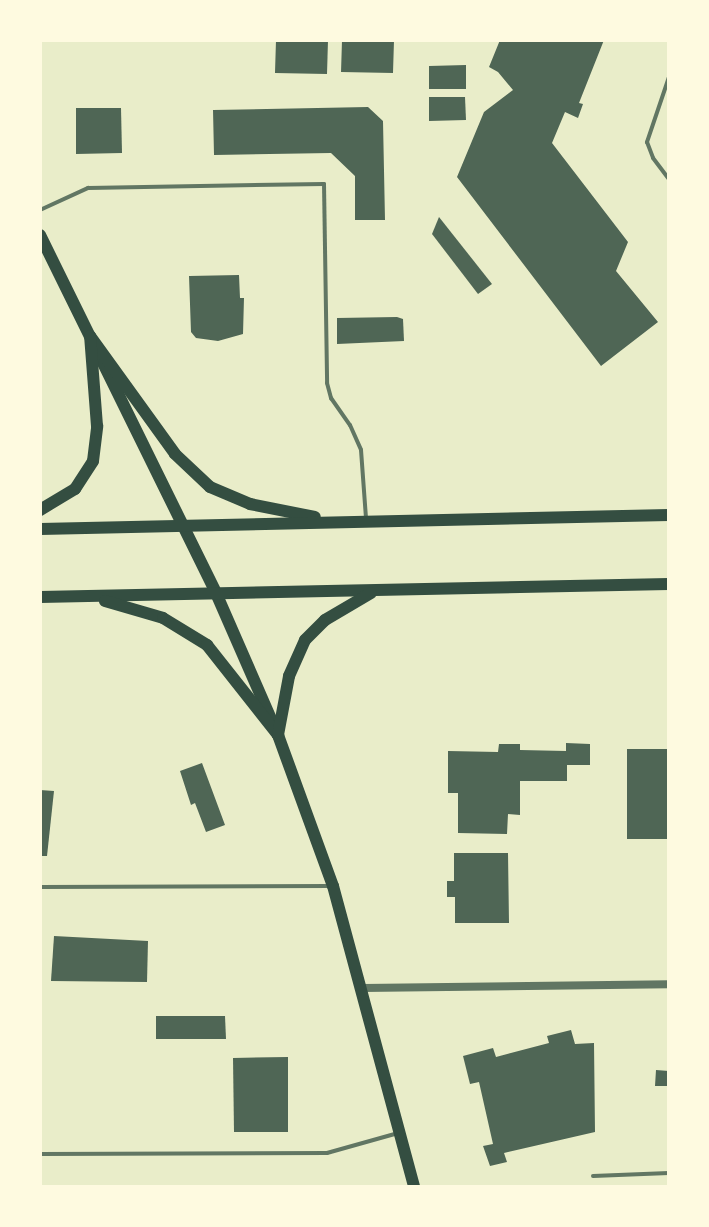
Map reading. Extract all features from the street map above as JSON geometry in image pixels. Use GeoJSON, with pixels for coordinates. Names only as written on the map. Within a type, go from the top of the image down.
{"type":"FeatureCollection","features":[{"type":"Feature","properties":{"kind":"main road"},"geometry":{"type":"LineString","coordinates":[[40,235],[216,593],[278,735],[333,886],[363,988],[414,1187]]}},
{"type":"Feature","properties":{"kind":"main road"},"geometry":{"type":"LineString","coordinates":[[90,336],[175,454],[210,487],[250,504],[342,521]]}},
{"type":"Feature","properties":{"kind":"main road"},"geometry":{"type":"LineString","coordinates":[[40,510],[75,489],[93,461],[97,426],[90,336]]}},
{"type":"Feature","properties":{"kind":"main road"},"geometry":{"type":"LineString","coordinates":[[40,529],[669,515]]}},
{"type":"Feature","properties":{"kind":"main road"},"geometry":{"type":"LineString","coordinates":[[40,597],[669,584]]}},
{"type":"Feature","properties":{"kind":"main road"},"geometry":{"type":"LineString","coordinates":[[278,735],[289,676],[305,640],[325,620],[375,591]]}},
{"type":"Feature","properties":{"kind":"main road"},"geometry":{"type":"LineString","coordinates":[[86,596],[145,612],[194,635],[219,657],[278,735]]}},
{"type":"Feature","properties":{"kind":"street"},"geometry":{"type":"LineString","coordinates":[[363,988],[669,984]]}},
{"type":"Feature","properties":{"kind":"lane"},"geometry":{"type":"LineString","coordinates":[[669,77],[647,142],[653,158],[669,179]]}},
{"type":"Feature","properties":{"kind":"lane"},"geometry":{"type":"LineString","coordinates":[[40,210],[88,188],[324,184],[327,383],[331,398],[350,425],[361,450],[366,521]]}},
{"type":"Feature","properties":{"kind":"lane"},"geometry":{"type":"LineString","coordinates":[[40,887],[333,886]]}},
{"type":"Feature","properties":{"kind":"lane"},"geometry":{"type":"LineString","coordinates":[[40,1154],[327,1153],[400,1133]]}},
{"type":"Feature","properties":{"kind":"lane"},"geometry":{"type":"LineString","coordinates":[[593,1176],[669,1173]]}},
{"type":"Feature","properties":{"kind":"building"},"geometry":{"type":"Polygon","coordinates":[[[276,40],[328,40],[327,74],[275,73],[276,40]]]}},
{"type":"Feature","properties":{"kind":"building"},"geometry":{"type":"Polygon","coordinates":[[[342,40],[394,40],[393,73],[341,72],[342,40]]]}},
{"type":"Feature","properties":{"kind":"building"},"geometry":{"type":"Polygon","coordinates":[[[500,40],[604,40],[579,103],[583,104],[578,118],[565,112],[552,143],[628,242],[616,271],[658,322],[601,366],[457,177],[484,112],[513,90],[498,72],[489,67],[500,40]]]}},
{"type":"Feature","properties":{"kind":"building"},"geometry":{"type":"Polygon","coordinates":[[[466,65],[466,89],[429,89],[429,66],[466,65]]]}},
{"type":"Feature","properties":{"kind":"building"},"geometry":{"type":"Polygon","coordinates":[[[429,97],[465,97],[466,120],[429,121],[429,97]]]}},
{"type":"Feature","properties":{"kind":"building"},"geometry":{"type":"Polygon","coordinates":[[[368,107],[383,121],[385,220],[355,220],[355,176],[331,153],[214,155],[213,110],[368,107]]]}},
{"type":"Feature","properties":{"kind":"building"},"geometry":{"type":"Polygon","coordinates":[[[76,108],[121,108],[122,153],[76,154],[76,108]]]}},
{"type":"Feature","properties":{"kind":"building"},"geometry":{"type":"Polygon","coordinates":[[[439,217],[492,284],[478,294],[432,234],[439,217]]]}},
{"type":"Feature","properties":{"kind":"building"},"geometry":{"type":"Polygon","coordinates":[[[239,275],[240,298],[244,298],[243,334],[218,341],[196,338],[191,332],[189,276],[239,275]]]}},
{"type":"Feature","properties":{"kind":"building"},"geometry":{"type":"Polygon","coordinates":[[[337,318],[403,319],[404,341],[337,344],[337,318]]]}},
{"type":"Feature","properties":{"kind":"building"},"geometry":{"type":"Polygon","coordinates":[[[566,743],[590,744],[590,765],[567,765],[567,781],[520,781],[520,815],[508,814],[507,834],[458,833],[458,793],[448,793],[448,751],[498,752],[499,744],[520,744],[520,750],[566,751],[566,743]]]}},
{"type":"Feature","properties":{"kind":"building"},"geometry":{"type":"Polygon","coordinates":[[[627,749],[669,749],[669,839],[627,839],[627,749]]]}},
{"type":"Feature","properties":{"kind":"building"},"geometry":{"type":"Polygon","coordinates":[[[202,763],[225,825],[206,832],[195,803],[191,805],[180,771],[202,763]]]}},
{"type":"Feature","properties":{"kind":"building"},"geometry":{"type":"Polygon","coordinates":[[[40,790],[54,791],[47,856],[40,856],[40,790]]]}},
{"type":"Feature","properties":{"kind":"building"},"geometry":{"type":"Polygon","coordinates":[[[454,853],[508,853],[509,923],[455,923],[455,897],[447,897],[447,881],[454,881],[454,853]]]}},
{"type":"Feature","properties":{"kind":"building"},"geometry":{"type":"Polygon","coordinates":[[[54,936],[148,941],[147,982],[51,981],[54,936]]]}},
{"type":"Feature","properties":{"kind":"building"},"geometry":{"type":"Polygon","coordinates":[[[156,1016],[225,1016],[226,1039],[156,1039],[156,1016]]]}},
{"type":"Feature","properties":{"kind":"building"},"geometry":{"type":"Polygon","coordinates":[[[571,1030],[575,1044],[594,1043],[595,1132],[504,1153],[507,1162],[490,1166],[483,1146],[493,1144],[479,1082],[470,1084],[463,1056],[493,1048],[496,1057],[549,1043],[547,1036],[571,1030]]]}},
{"type":"Feature","properties":{"kind":"building"},"geometry":{"type":"Polygon","coordinates":[[[288,1057],[288,1132],[234,1132],[233,1058],[288,1057]]]}},
{"type":"Feature","properties":{"kind":"building"},"geometry":{"type":"Polygon","coordinates":[[[656,1070],[669,1071],[669,1086],[655,1086],[656,1070]]]}}]}
